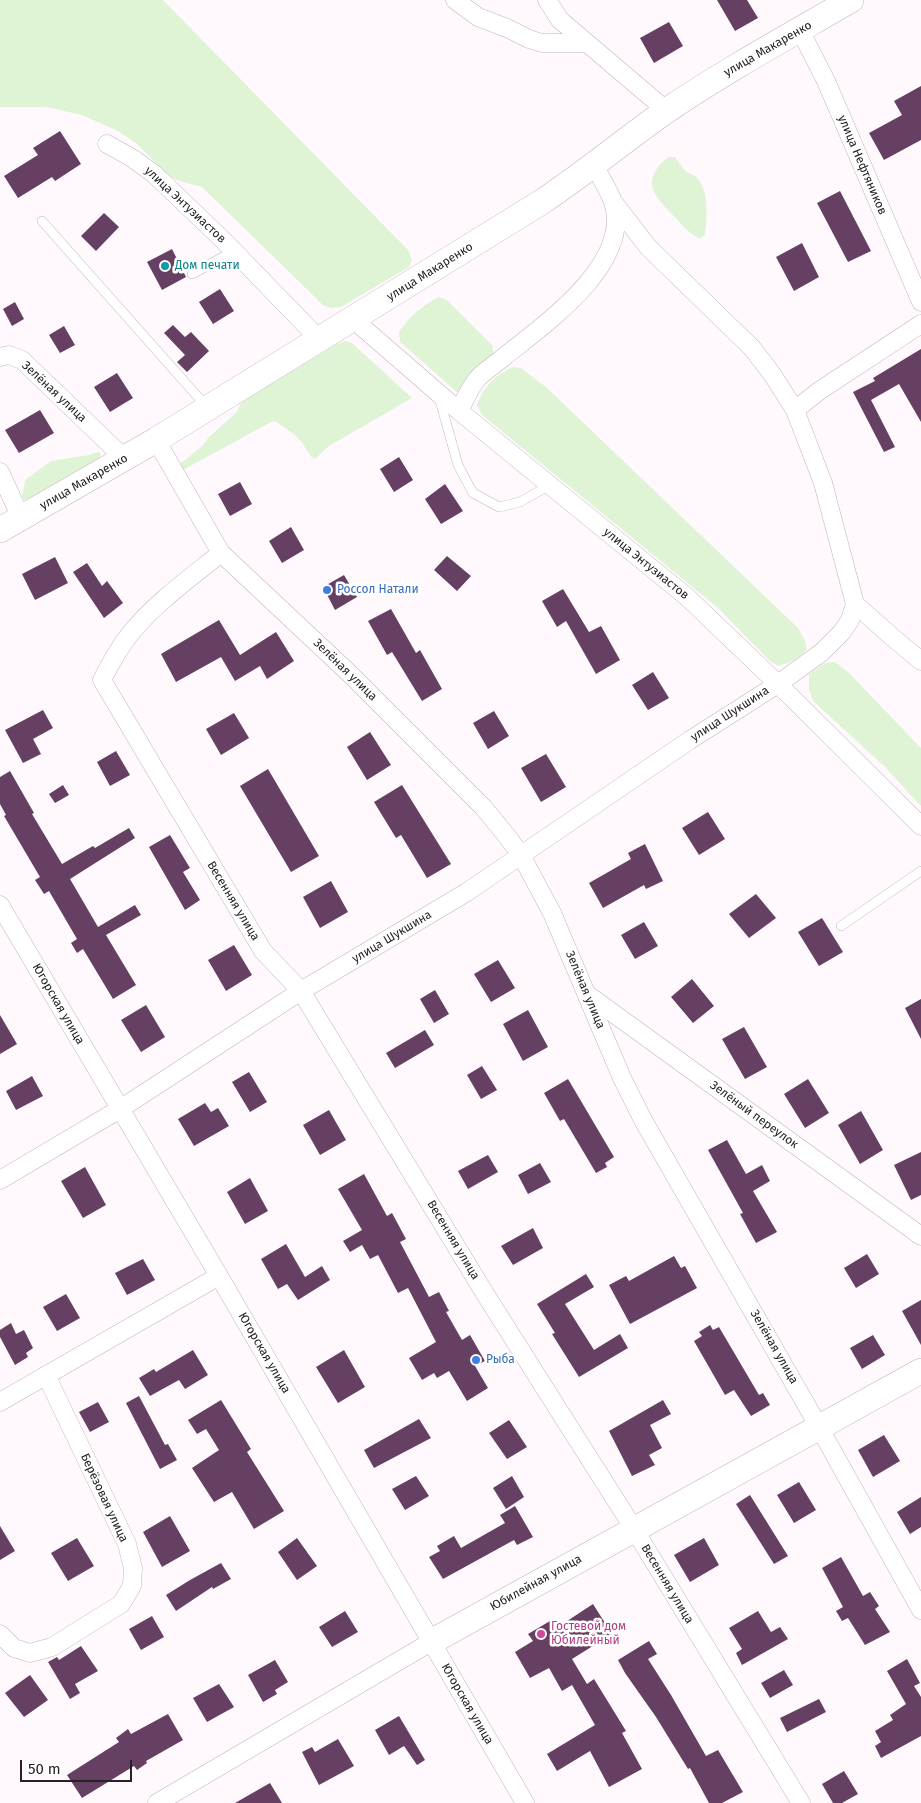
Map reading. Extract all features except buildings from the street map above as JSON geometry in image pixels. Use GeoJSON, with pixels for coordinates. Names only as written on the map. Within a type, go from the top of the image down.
{"type":"FeatureCollection","features":[{"type":"Feature","properties":{"kind":"street"},"geometry":{"type":"LineString","coordinates":[[455,0],[478,16],[529,39],[542,42],[586,42]]}},
{"type":"Feature","properties":{"kind":"street"},"geometry":{"type":"LineString","coordinates":[[547,0],[560,20],[667,111]]}},
{"type":"Feature","properties":{"kind":"street","name":"улица Макаренко"},"geometry":{"type":"LineString","coordinates":[[10,524],[125,459],[354,320],[540,203],[637,132],[702,88],[851,0]]}},
{"type":"Feature","properties":{"kind":"street","name":"улица Нефтяников"},"geometry":{"type":"LineString","coordinates":[[800,30],[826,81],[921,302]]}},
{"type":"Feature","properties":{"kind":"street","name":"улица Энтузиастов"},"geometry":{"type":"LineString","coordinates":[[107,144],[132,158],[154,174],[234,251],[320,340]]}},
{"type":"Feature","properties":{"kind":"street"},"geometry":{"type":"LineString","coordinates":[[594,165],[613,203],[648,247],[752,348],[772,374],[794,410],[823,484],[855,604],[921,661]]}},
{"type":"Feature","properties":{"kind":"street"},"geometry":{"type":"LineString","coordinates":[[459,411],[478,378],[553,317],[589,281],[608,252],[614,236],[616,222],[613,203]]}},
{"type":"Feature","properties":{"kind":"street","name":"улица Энтузиастов"},"geometry":{"type":"LineString","coordinates":[[354,320],[459,411],[687,597],[921,826]]}},
{"type":"Feature","properties":{"kind":"street"},"geometry":{"type":"LineString","coordinates":[[794,410],[818,390],[921,324]]}},
{"type":"Feature","properties":{"kind":"street","name":"Зелёная улица"},"geometry":{"type":"LineString","coordinates":[[0,356],[9,355],[22,360],[125,459]]}},
{"type":"Feature","properties":{"kind":"street","name":"Зелёная улица"},"geometry":{"type":"LineString","coordinates":[[156,440],[221,552],[350,674],[483,807],[521,855],[552,913],[622,1078],[643,1120],[819,1427],[921,1610]]}},
{"type":"Feature","properties":{"kind":"street"},"geometry":{"type":"LineString","coordinates":[[0,472],[10,524]]}},
{"type":"Feature","properties":{"kind":"street","name":"Весенняя улица"},"geometry":{"type":"LineString","coordinates":[[221,552],[148,614],[130,634],[116,654],[102,680],[263,951],[301,992],[488,1298],[634,1529],[800,1803]]}},
{"type":"Feature","properties":{"kind":"street","name":"улица Шукшина"},"geometry":{"type":"LineString","coordinates":[[0,1180],[120,1109],[301,992],[466,892],[698,734],[778,684],[822,652],[842,632],[850,620],[855,604]]}},
{"type":"Feature","properties":{"kind":"street","name":"Югорская улица"},"geometry":{"type":"LineString","coordinates":[[0,905],[219,1276],[525,1803]]}},
{"type":"Feature","properties":{"kind":"street","name":"Зелёный переулок"},"geometry":{"type":"LineString","coordinates":[[587,994],[921,1236]]}},
{"type":"Feature","properties":{"kind":"street"},"geometry":{"type":"LineString","coordinates":[[0,1402],[219,1276]]}},
{"type":"Feature","properties":{"kind":"street","name":"Юбилейная улица"},"geometry":{"type":"LineString","coordinates":[[157,1803],[430,1642],[921,1371]]}},
{"type":"Feature","properties":{"kind":"street","name":"Берёзовая улица"},"geometry":{"type":"LineString","coordinates":[[0,1634],[14,1648],[30,1653],[52,1647],[121,1604],[132,1586],[133,1568],[127,1544],[46,1375]]}},
{"type":"Feature","properties":{"kind":"lane"},"geometry":{"type":"LineString","coordinates":[[42,221],[207,408]]}},
{"type":"Feature","properties":{"kind":"lane"},"geometry":{"type":"LineString","coordinates":[[192,274],[234,251]]}},
{"type":"Feature","properties":{"kind":"lane"},"geometry":{"type":"LineString","coordinates":[[437,392],[458,464],[473,493],[499,506],[520,502],[550,485]]}},
{"type":"Feature","properties":{"kind":"lane"},"geometry":{"type":"LineString","coordinates":[[841,926],[921,871]]}},
{"type":"Feature","properties":{"kind":"green space"},"geometry":{"type":"Polygon","coordinates":[[[0,0],[163,0],[408,250],[412,260],[409,267],[341,307],[332,308],[324,306],[202,187],[179,181],[169,176],[137,144],[118,131],[82,115],[46,107],[0,107],[0,0]]]}},
{"type":"Feature","properties":{"kind":"green space"},"geometry":{"type":"Polygon","coordinates":[[[669,157],[675,157],[687,172],[696,177],[704,189],[707,213],[706,229],[705,235],[699,239],[691,234],[654,193],[652,181],[654,174],[660,164],[669,157]]]}},
{"type":"Feature","properties":{"kind":"green space"},"geometry":{"type":"Polygon","coordinates":[[[439,297],[447,300],[492,345],[494,356],[465,391],[458,393],[400,342],[399,332],[407,321],[416,312],[439,297]]]}},
{"type":"Feature","properties":{"kind":"green space"},"geometry":{"type":"Polygon","coordinates":[[[345,341],[352,343],[412,398],[329,446],[316,458],[312,458],[295,435],[275,421],[183,470],[181,463],[201,447],[209,437],[237,412],[242,401],[335,345],[345,341]]]}},
{"type":"Feature","properties":{"kind":"green space"},"geometry":{"type":"Polygon","coordinates":[[[513,367],[521,368],[547,388],[798,628],[807,649],[794,660],[778,666],[770,661],[717,607],[482,415],[477,405],[486,387],[495,378],[513,367]]]}},
{"type":"Feature","properties":{"kind":"green space"},"geometry":{"type":"Polygon","coordinates":[[[99,452],[101,454],[99,459],[35,497],[24,500],[22,496],[25,481],[51,461],[99,452]]]}},
{"type":"Feature","properties":{"kind":"green space"},"geometry":{"type":"Polygon","coordinates":[[[835,662],[848,672],[921,748],[921,806],[884,766],[813,701],[809,690],[809,674],[825,663],[835,662]]]}},
{"type":"Feature","properties":{"kind":"place","name":"Дом печати"},"geometry":{"type":"Point","coordinates":[165,266]}},
{"type":"Feature","properties":{"kind":"place","name":"Россол Натали"},"geometry":{"type":"Point","coordinates":[327,590]}},
{"type":"Feature","properties":{"kind":"place","name":"Рыба"},"geometry":{"type":"Point","coordinates":[476,1360]}},
{"type":"Feature","properties":{"kind":"place","name":"Гостевой дом Юбилейный"},"geometry":{"type":"Point","coordinates":[541,1634]}}]}
